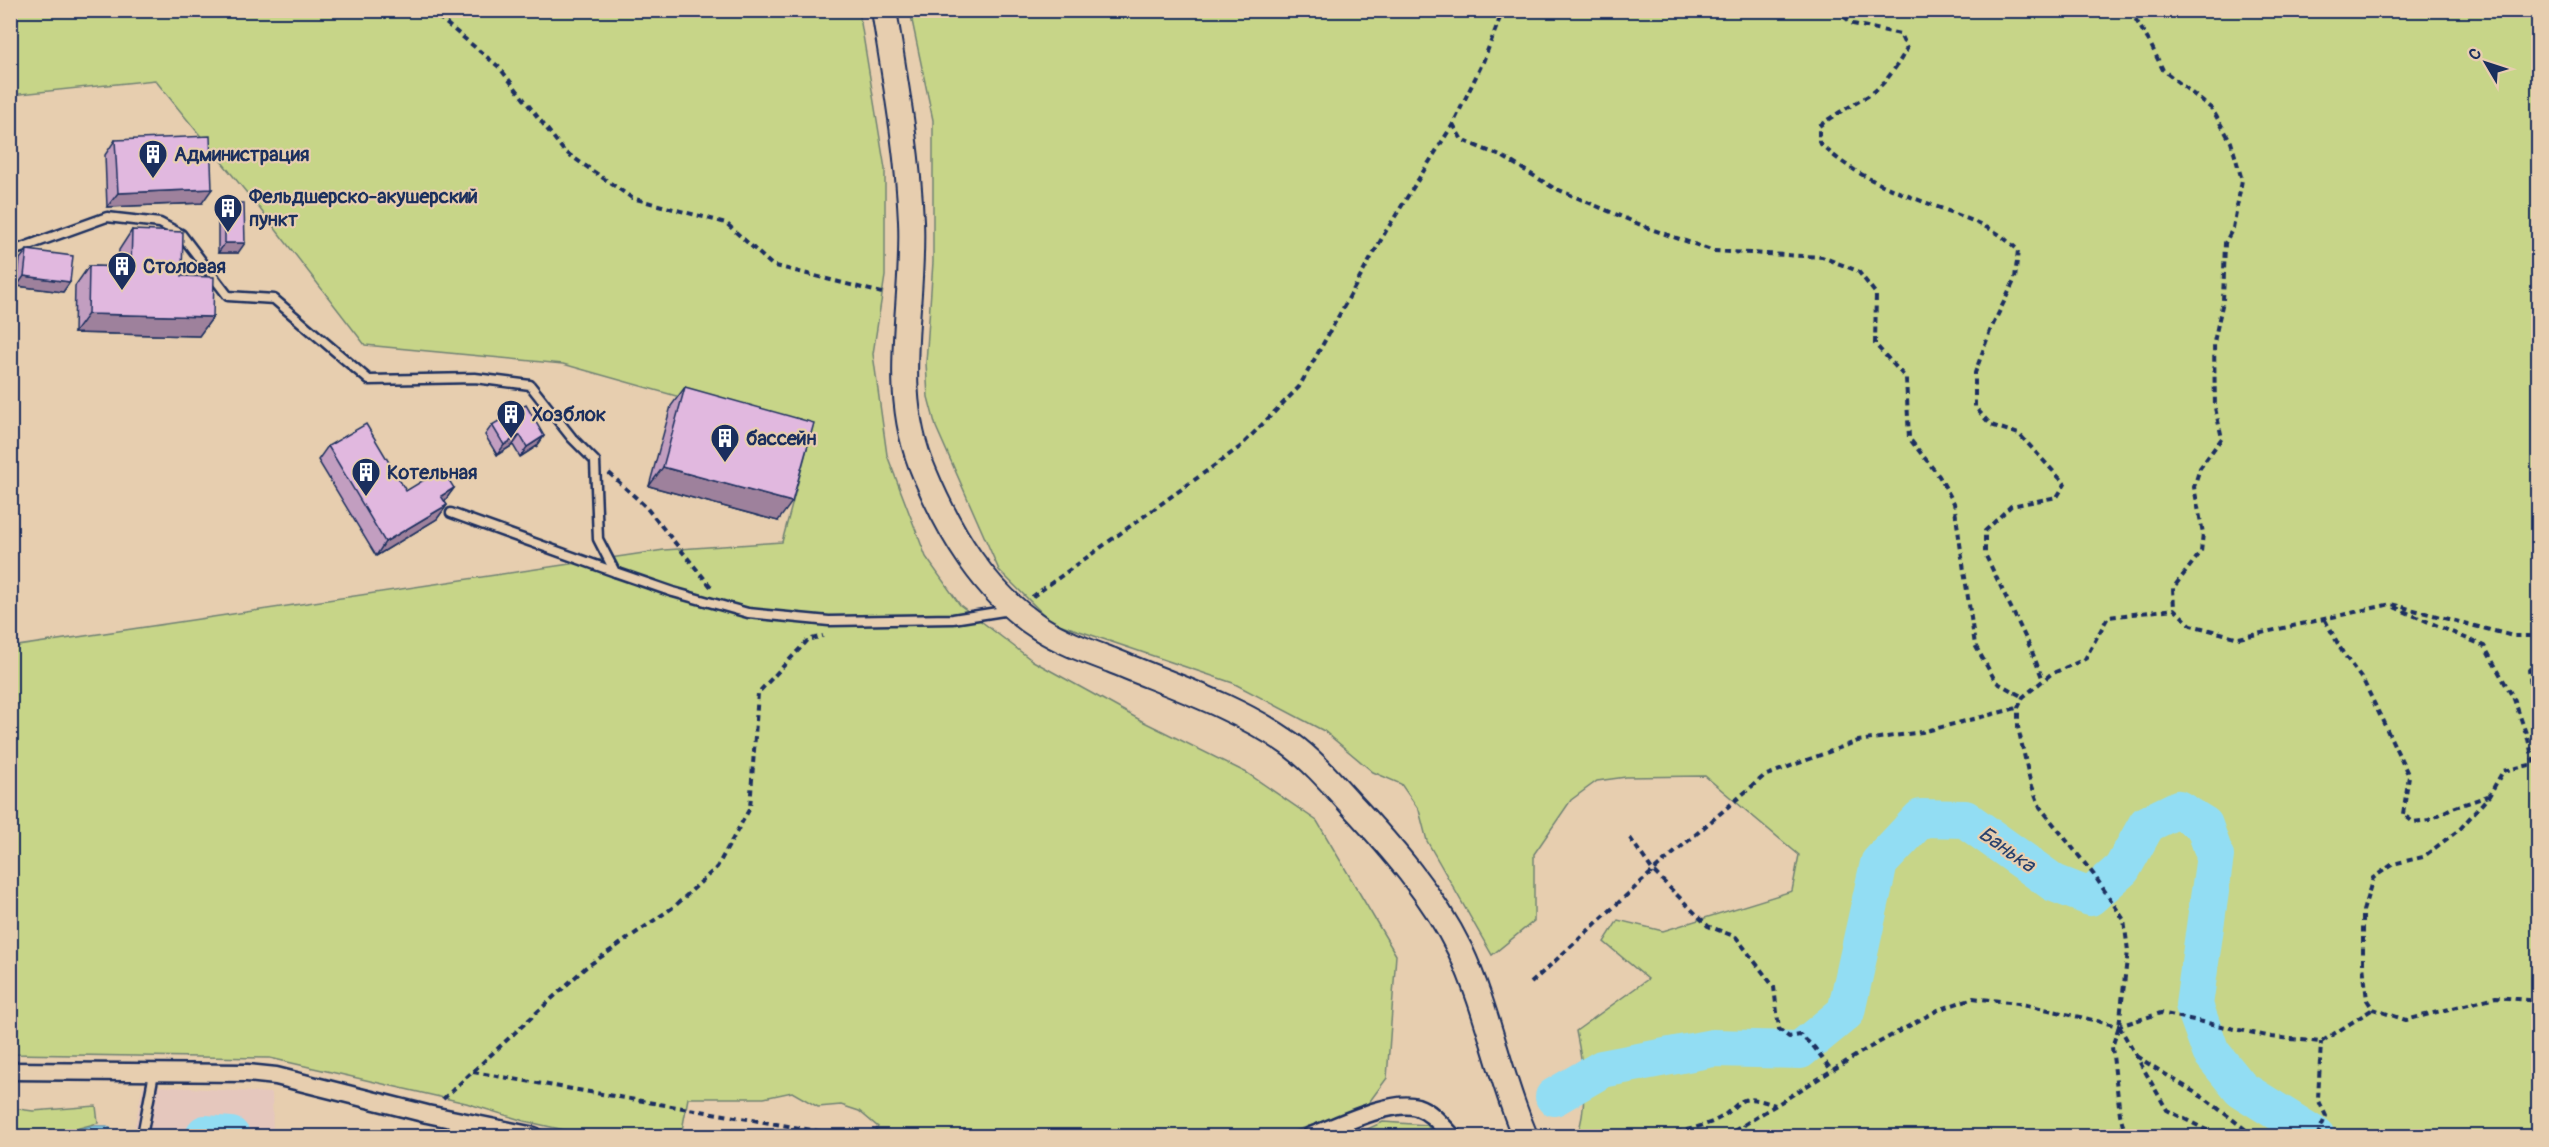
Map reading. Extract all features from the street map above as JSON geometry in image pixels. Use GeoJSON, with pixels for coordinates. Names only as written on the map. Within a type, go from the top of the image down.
{"type":"FeatureCollection","features":[{"type":"Feature","properties":{"kind":"street"},"geometry":{"type":"LineString","coordinates":[[884,10],[906,147],[912,224],[903,380],[909,426],[922,469],[953,534],[983,577],[1014,609],[1041,628],[1071,644],[1249,718],[1292,745],[1324,775],[1393,849],[1459,949],[1483,1010],[1525,1137]]}},
{"type":"Feature","properties":{"kind":"street"},"geometry":{"type":"LineString","coordinates":[[10,1071],[247,1073],[276,1076],[427,1114],[534,1137]]}},
{"type":"Feature","properties":{"kind":"street"},"geometry":{"type":"LineString","coordinates":[[1311,1137],[1361,1117],[1408,1105],[1420,1108],[1437,1119],[1452,1137]]}},
{"type":"Feature","properties":{"kind":"lane"},"geometry":{"type":"LineString","coordinates":[[10,252],[107,217],[160,223],[181,234],[228,296],[274,299],[369,380],[475,378],[530,385],[572,438],[595,461],[598,539],[615,572]]}},
{"type":"Feature","properties":{"kind":"lane"},"geometry":{"type":"LineString","coordinates":[[450,513],[673,592],[748,613],[829,621],[953,619],[1014,609]]}},
{"type":"Feature","properties":{"kind":"lane"},"geometry":{"type":"LineString","coordinates":[[142,1137],[154,1073]]}},
{"type":"Feature","properties":{"kind":"path"},"geometry":{"type":"LineString","coordinates":[[430,10],[499,67],[564,151],[632,198],[726,223],[772,265],[882,293]]}},
{"type":"Feature","properties":{"kind":"path"},"geometry":{"type":"LineString","coordinates":[[1014,609],[1059,579],[1240,447],[1299,387],[1386,231],[1453,124],[1483,62],[1503,10]]}},
{"type":"Feature","properties":{"kind":"path"},"geometry":{"type":"LineString","coordinates":[[1836,10],[1853,24],[1900,34],[1907,49],[1892,75],[1869,95],[1835,113],[1819,126],[1819,142],[1834,158],[1895,192],[1994,231],[2018,250],[2015,279],[1990,331],[1975,373],[1975,407],[1991,425],[2019,434],[2065,483],[2057,497],[2012,506],[1985,531],[1985,554],[2043,680]]}},
{"type":"Feature","properties":{"kind":"path"},"geometry":{"type":"LineString","coordinates":[[2130,10],[2163,70],[2212,109],[2231,142],[2242,180],[2233,228],[2224,243],[2223,301],[2214,342],[2215,408],[2222,438],[2200,468],[2194,487],[2203,532],[2201,552],[2173,588],[2174,609],[2192,625],[2239,639],[2388,604],[2514,636],[2538,636]]}},
{"type":"Feature","properties":{"kind":"path"},"geometry":{"type":"LineString","coordinates":[[1453,124],[1462,140],[1505,158],[1552,187],[1648,228],[1714,250],[1822,257],[1858,271],[1876,294],[1875,344],[1906,378],[1909,438],[1939,476],[1954,503],[1975,645],[1996,682],[2023,697]]}},
{"type":"Feature","properties":{"kind":"path"},"geometry":{"type":"LineString","coordinates":[[595,461],[645,506],[727,607]]}},
{"type":"Feature","properties":{"kind":"path"},"geometry":{"type":"LineString","coordinates":[[2388,604],[2484,646],[2514,699],[2534,765],[2503,771],[2489,796],[2460,829],[2423,857],[2393,864],[2373,878],[2363,911],[2363,964],[2367,1000],[2373,1009],[2406,1020],[2496,997],[2538,1001]]}},
{"type":"Feature","properties":{"kind":"path"},"geometry":{"type":"LineString","coordinates":[[2126,1137],[2120,1114],[2112,1047],[2119,1026],[2128,951],[2124,920],[2109,895],[2040,807],[2030,780],[2018,727],[2018,708],[2023,697],[2051,674],[2085,659],[2108,617],[2174,609]]}},
{"type":"Feature","properties":{"kind":"path"},"geometry":{"type":"LineString","coordinates":[[2325,620],[2343,653],[2364,682],[2409,776],[2403,814],[2413,822],[2429,820],[2450,808],[2489,796]]}},
{"type":"Feature","properties":{"kind":"path"},"geometry":{"type":"LineString","coordinates":[[427,1114],[585,968],[675,906],[717,867],[750,808],[758,693],[808,640],[824,636],[829,621]]}},
{"type":"Feature","properties":{"kind":"path"},"geometry":{"type":"LineString","coordinates":[[2538,660],[2529,670],[2533,700],[2538,711]]}},
{"type":"Feature","properties":{"kind":"path"},"geometry":{"type":"LineString","coordinates":[[1531,983],[1653,871],[1764,776],[1858,741],[1922,732],[2018,708]]}},
{"type":"Feature","properties":{"kind":"path"},"geometry":{"type":"LineString","coordinates":[[1630,838],[1653,871],[1708,926],[1736,937],[1774,987],[1779,1029],[1789,1037],[1800,1035],[1814,1047],[1832,1071]]}},
{"type":"Feature","properties":{"kind":"path"},"geometry":{"type":"LineString","coordinates":[[1726,1137],[1865,1050],[1938,1010],[1973,998],[2018,1004],[2119,1026],[2161,1013],[2272,1037],[2321,1042],[2373,1009]]}},
{"type":"Feature","properties":{"kind":"path"},"geometry":{"type":"LineString","coordinates":[[2119,1026],[2167,1110],[2218,1137]]}},
{"type":"Feature","properties":{"kind":"path"},"geometry":{"type":"LineString","coordinates":[[2317,1137],[2326,1116],[2318,1099],[2321,1042]]}},
{"type":"Feature","properties":{"kind":"path"},"geometry":{"type":"LineString","coordinates":[[2136,1055],[2207,1100],[2253,1137]]}},
{"type":"Feature","properties":{"kind":"path"},"geometry":{"type":"LineString","coordinates":[[472,1072],[823,1132]]}},
{"type":"Feature","properties":{"kind":"path"},"geometry":{"type":"LineString","coordinates":[[1666,1137],[1713,1121],[1742,1099],[1759,1099],[1776,1105]]}},
{"type":"Feature","properties":{"kind":"path"},"geometry":{"type":"LineString","coordinates":[[1740,1137],[1745,1124]]}},
{"type":"Feature","properties":{"kind":"shaded area"},"geometry":{"type":"Polygon","coordinates":[[[143,1085],[272,1093],[273,1136],[133,1136],[143,1085]]]}},
{"type":"Feature","properties":{"kind":"green space"},"geometry":{"type":"Polygon","coordinates":[[[11,11],[859,11],[885,169],[885,276],[873,354],[887,455],[926,557],[960,605],[1033,661],[1142,721],[1247,773],[1317,821],[1396,955],[1387,1078],[1367,1105],[1282,1136],[872,1136],[878,1127],[859,1111],[841,1105],[818,1107],[792,1092],[764,1098],[688,1098],[681,1136],[591,1136],[524,1121],[466,1103],[270,1058],[11,1054],[11,647],[664,550],[782,542],[811,434],[563,364],[365,345],[260,209],[155,80],[11,95],[11,11]]]}},
{"type":"Feature","properties":{"kind":"green space"},"geometry":{"type":"Polygon","coordinates":[[[910,11],[2538,11],[2538,1136],[1577,1136],[1584,1097],[1583,1070],[1576,1031],[1648,979],[1604,942],[1618,920],[1663,931],[1792,891],[1799,855],[1705,776],[1626,777],[1597,781],[1571,800],[1534,854],[1534,921],[1492,955],[1427,841],[1419,810],[1401,784],[1373,772],[1324,731],[1233,683],[1050,621],[999,570],[936,427],[928,397],[926,363],[933,262],[933,120],[910,11]]]}},
{"type":"Feature","properties":{"kind":"green space"},"geometry":{"type":"Polygon","coordinates":[[[96,1106],[98,1123],[49,1136],[11,1136],[11,1108],[33,1111],[96,1106]]]}},
{"type":"Feature","properties":{"kind":"green space"},"geometry":{"type":"Polygon","coordinates":[[[1383,1122],[1427,1125],[1435,1136],[1352,1136],[1383,1122]]]}},
{"type":"Feature","properties":{"kind":"water"},"geometry":{"type":"Polygon","coordinates":[[[91,1126],[107,1126],[121,1136],[53,1136],[91,1126]]]}},
{"type":"Feature","properties":{"kind":"building","name":"Администрация"},"geometry":{"type":"Polygon","coordinates":[[[210,136],[212,189],[118,193],[115,140],[210,136]]]}},
{"type":"Feature","properties":{"kind":"building"},"geometry":{"type":"Polygon","coordinates":[[[225,203],[244,203],[245,243],[225,243],[225,203]]]}},
{"type":"Feature","properties":{"kind":"building"},"geometry":{"type":"Polygon","coordinates":[[[132,230],[183,232],[182,276],[214,277],[213,317],[88,314],[89,266],[131,267],[132,230]]]}},
{"type":"Feature","properties":{"kind":"building"},"geometry":{"type":"Polygon","coordinates":[[[27,250],[73,256],[70,282],[24,276],[27,250]]]}},
{"type":"Feature","properties":{"kind":"building","name":"бассейн"},"geometry":{"type":"Polygon","coordinates":[[[685,387],[814,423],[792,502],[663,467],[685,387]]]}},
{"type":"Feature","properties":{"kind":"building"},"geometry":{"type":"Polygon","coordinates":[[[526,405],[544,436],[527,447],[520,435],[504,445],[492,425],[526,405]]]}},
{"type":"Feature","properties":{"kind":"building"},"geometry":{"type":"Polygon","coordinates":[[[366,424],[406,491],[442,469],[454,488],[441,496],[447,505],[385,542],[328,446],[366,424]]]}},
{"type":"Feature","properties":{"kind":"waterway","name":"Банька"},"geometry":{"type":"LineString","coordinates":[[1554,1097],[1602,1069],[1713,1048],[1800,1050],[1846,1012],[1879,863],[1921,818],[1965,819],[2054,883],[2090,897],[2122,869],[2147,824],[2178,809],[2204,825],[2215,856],[2194,1005],[2211,1052],[2241,1089],[2316,1136]]}},
{"type":"Feature","properties":{"kind":"waterway","name":"Банька"},"geometry":{"type":"LineString","coordinates":[[205,1134],[231,1136]]}},
{"type":"Feature","properties":{"kind":"place","name":"Администрация"},"geometry":{"type":"Point","coordinates":[153,180]}},
{"type":"Feature","properties":{"kind":"place","name":"Фельдшерско-акушерский пункт"},"geometry":{"type":"Point","coordinates":[228,234]}},
{"type":"Feature","properties":{"kind":"place","name":"Столовая"},"geometry":{"type":"Point","coordinates":[122,292]}},
{"type":"Feature","properties":{"kind":"place","name":"Хозблок"},"geometry":{"type":"Point","coordinates":[511,440]}},
{"type":"Feature","properties":{"kind":"place","name":"бассейн"},"geometry":{"type":"Point","coordinates":[725,464]}},
{"type":"Feature","properties":{"kind":"place","name":"Котельная"},"geometry":{"type":"Point","coordinates":[366,498]}}]}
